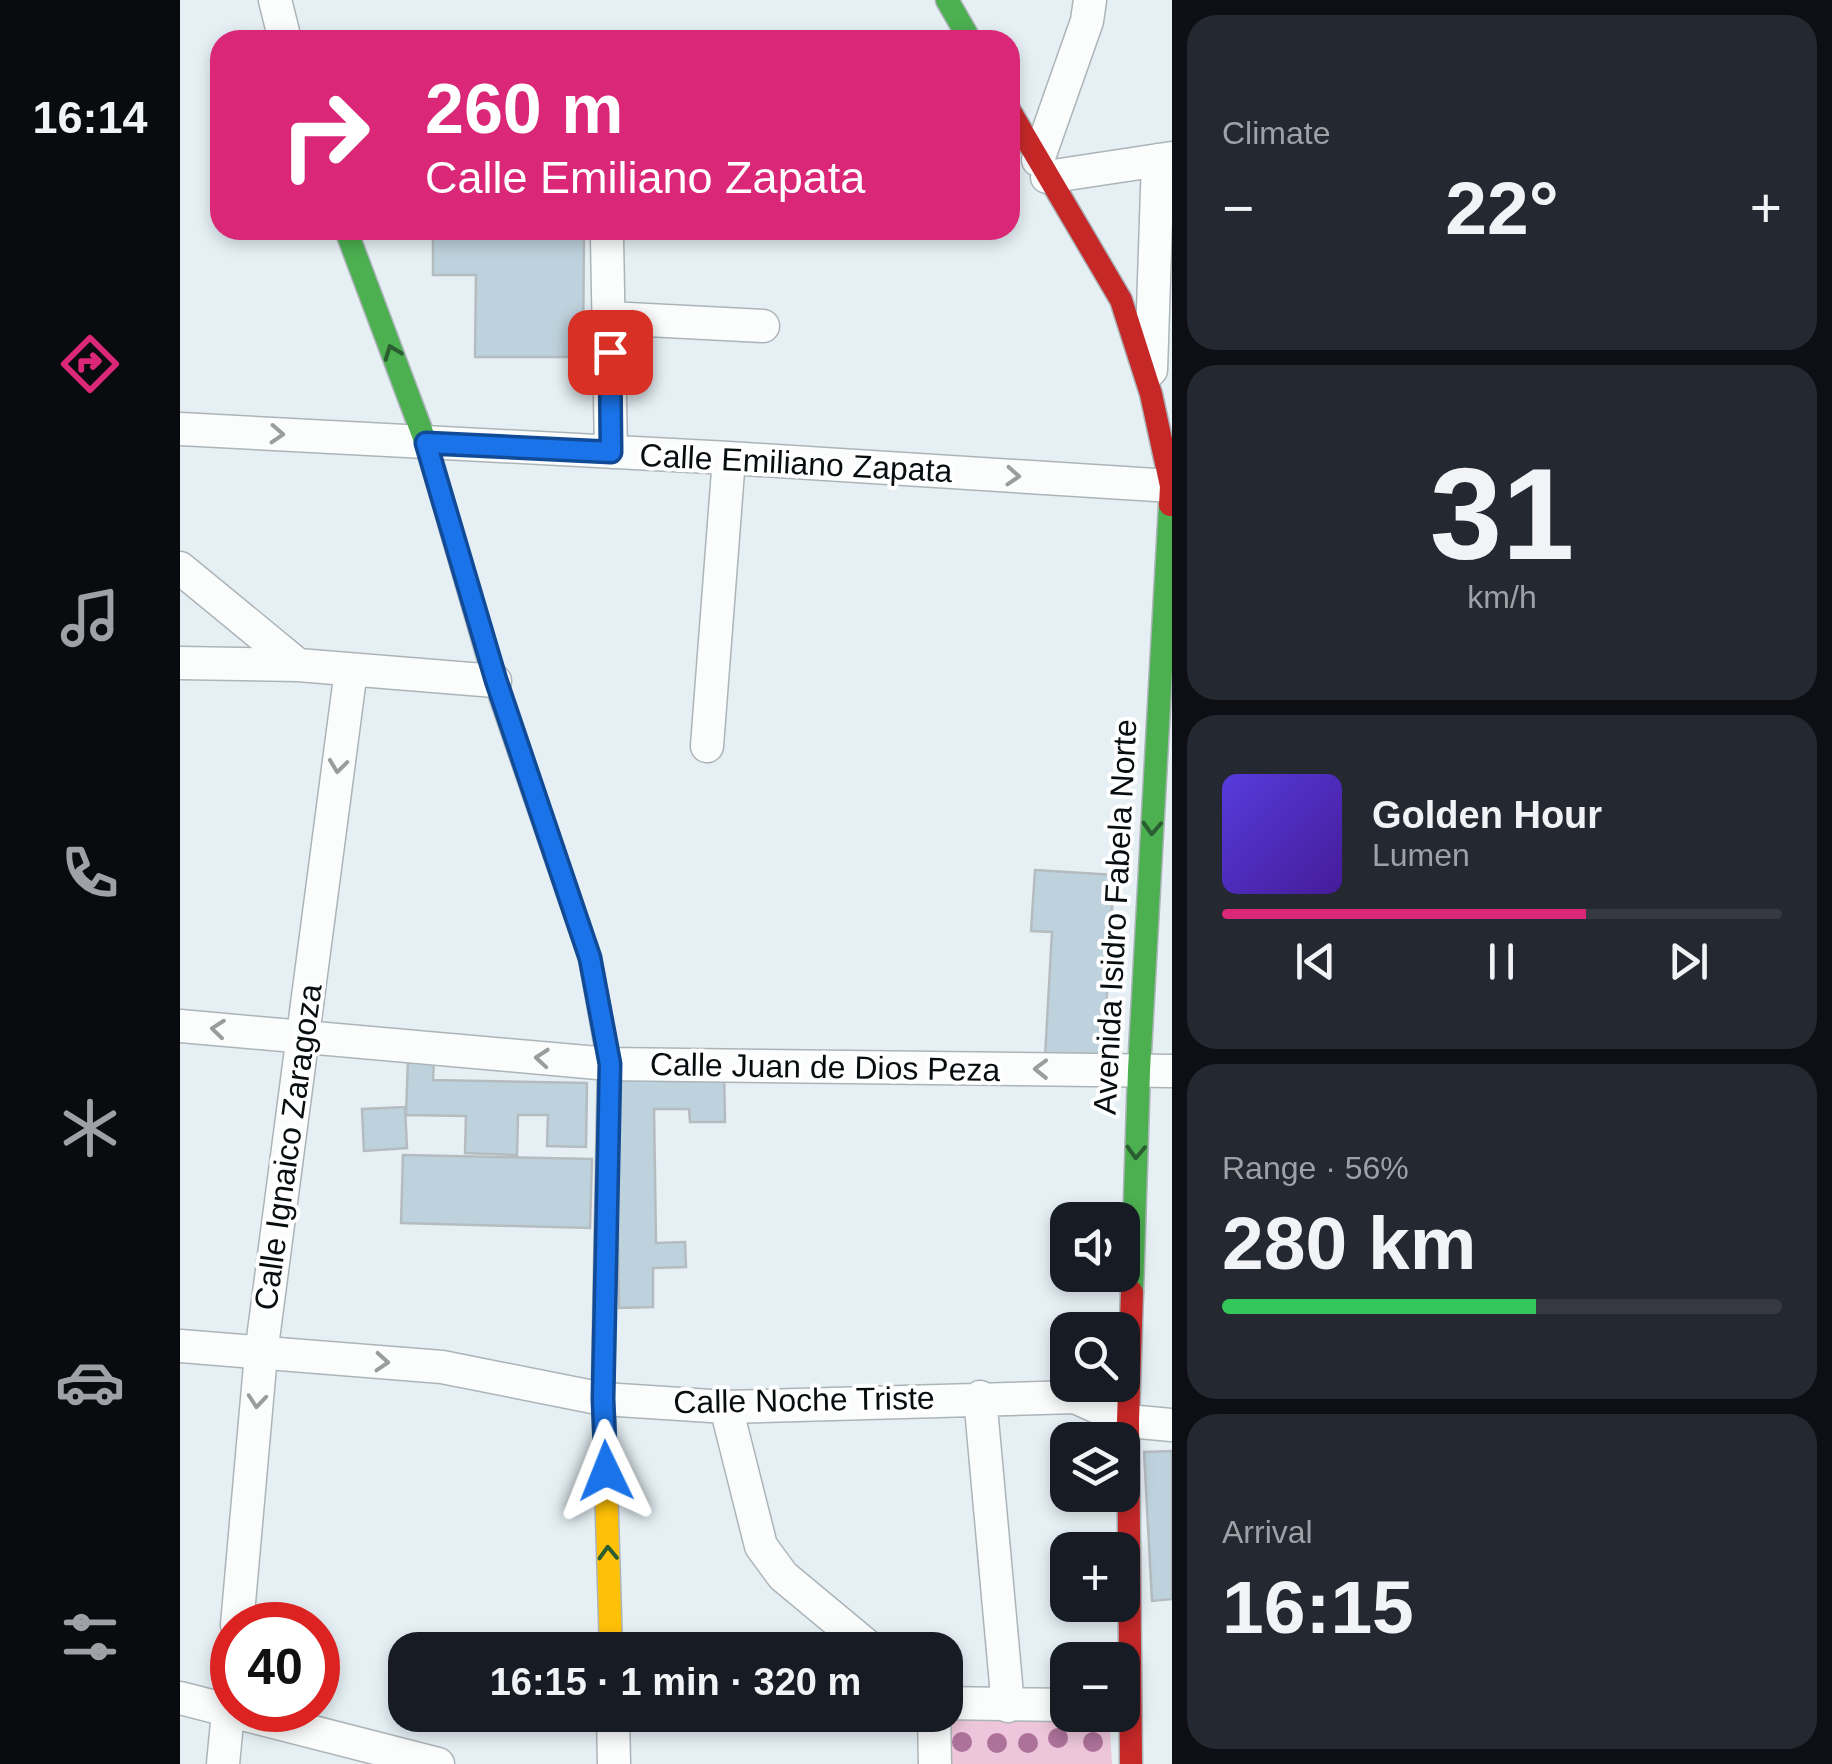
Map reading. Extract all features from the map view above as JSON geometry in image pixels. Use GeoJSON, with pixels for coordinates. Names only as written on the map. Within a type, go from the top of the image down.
{"type":"FeatureCollection","features":[{"type":"Feature","properties":{"kind":"main road"},"geometry":{"type":"LineString","coordinates":[[947,0],[964,30]]}},
{"type":"Feature","properties":{"kind":"main road","name":"Avenida Isidro Fabela Norte"},"geometry":{"type":"LineString","coordinates":[[1020,129],[1120,300],[1151,394],[1171,486],[1139,1070],[1126,1642]]}},
{"type":"Feature","properties":{"kind":"main road"},"geometry":{"type":"LineString","coordinates":[[350,240],[426,443],[496,680],[590,958],[610,1064],[603,1399],[609,1632]]}},
{"type":"Feature","properties":{"kind":"main road","name":"Avenida Isidro Fabela Norte"},"geometry":{"type":"LineString","coordinates":[[1128,1732],[1131,1764]]}},
{"type":"Feature","properties":{"kind":"street"},"geometry":{"type":"LineString","coordinates":[[275,0],[282,30]]}},
{"type":"Feature","properties":{"kind":"street"},"geometry":{"type":"LineString","coordinates":[[1090,0],[1087,22],[1042,168],[1165,158],[1151,394]]}},
{"type":"Feature","properties":{"kind":"street"},"geometry":{"type":"LineString","coordinates":[[607,240],[611,452]]}},
{"type":"Feature","properties":{"kind":"street"},"geometry":{"type":"LineString","coordinates":[[610,318],[763,326]]}},
{"type":"Feature","properties":{"kind":"street","name":"Calle Emiliano Zapata"},"geometry":{"type":"LineString","coordinates":[[180,429],[1171,486]]}},
{"type":"Feature","properties":{"kind":"street"},"geometry":{"type":"LineString","coordinates":[[707,746],[728,458]]}},
{"type":"Feature","properties":{"kind":"street"},"geometry":{"type":"LineString","coordinates":[[180,568],[298,665]]}},
{"type":"Feature","properties":{"kind":"street"},"geometry":{"type":"LineString","coordinates":[[180,662],[298,665],[496,680]]}},
{"type":"Feature","properties":{"kind":"street","name":"Calle Ignaico Zaragoza"},"geometry":{"type":"LineString","coordinates":[[238,1602],[261,1354],[351,670]]}},
{"type":"Feature","properties":{"kind":"street","name":"Calle Juan de Dios Peza"},"geometry":{"type":"LineString","coordinates":[[180,1026],[610,1064],[1172,1071]]}},
{"type":"Feature","properties":{"kind":"street","name":"Calle Noche Triste"},"geometry":{"type":"LineString","coordinates":[[180,1346],[442,1366],[603,1399],[726,1407],[1075,1397],[1128,1421],[1172,1425]]}},
{"type":"Feature","properties":{"kind":"street"},"geometry":{"type":"LineString","coordinates":[[980,1397],[1008,1706]]}},
{"type":"Feature","properties":{"kind":"street"},"geometry":{"type":"LineString","coordinates":[[726,1407],[761,1546],[783,1576],[850,1632]]}},
{"type":"Feature","properties":{"kind":"street"},"geometry":{"type":"LineString","coordinates":[[180,1698],[210,1707]]}},
{"type":"Feature","properties":{"kind":"street"},"geometry":{"type":"LineString","coordinates":[[963,1704],[1050,1706]]}},
{"type":"Feature","properties":{"kind":"street"},"geometry":{"type":"LineString","coordinates":[[223,1764],[227,1732]]}},
{"type":"Feature","properties":{"kind":"street"},"geometry":{"type":"LineString","coordinates":[[309,1732],[438,1764]]}},
{"type":"Feature","properties":{"kind":"street"},"geometry":{"type":"LineString","coordinates":[[613,1732],[614,1764]]}},
{"type":"Feature","properties":{"kind":"street"},"geometry":{"type":"LineString","coordinates":[[934,1732],[935,1764]]}},
{"type":"Feature","properties":{"kind":"shaded area"},"geometry":{"type":"Polygon","coordinates":[[[963,1715],[1050,1715],[1050,1732],[1110,1732],[1112,1764],[941,1764],[944,1732],[963,1732],[963,1715]]]}},
{"type":"Feature","properties":{"kind":"building"},"geometry":{"type":"Polygon","coordinates":[[[433,240],[584,240],[583,357],[475,357],[476,275],[433,275],[433,240]]]}},
{"type":"Feature","properties":{"kind":"building"},"geometry":{"type":"Polygon","coordinates":[[[1035,870],[1114,875],[1103,1060],[1045,1057],[1052,932],[1031,931],[1035,870]]]}},
{"type":"Feature","properties":{"kind":"building"},"geometry":{"type":"Polygon","coordinates":[[[408,1058],[434,1058],[433,1080],[587,1083],[586,1147],[547,1146],[548,1115],[518,1115],[517,1155],[465,1153],[466,1116],[406,1115],[408,1058]]]}},
{"type":"Feature","properties":{"kind":"building"},"geometry":{"type":"Polygon","coordinates":[[[724,1074],[725,1122],[690,1122],[689,1109],[654,1109],[656,1243],[685,1242],[686,1267],[653,1268],[653,1307],[619,1308],[616,1076],[724,1074]]]}},
{"type":"Feature","properties":{"kind":"building"},"geometry":{"type":"Polygon","coordinates":[[[405,1107],[407,1148],[364,1151],[362,1109],[405,1107]]]}},
{"type":"Feature","properties":{"kind":"building"},"geometry":{"type":"Polygon","coordinates":[[[403,1155],[592,1159],[590,1228],[401,1223],[403,1155]]]}},
{"type":"Feature","properties":{"kind":"building"},"geometry":{"type":"Polygon","coordinates":[[[1172,1451],[1172,1599],[1152,1601],[1144,1452],[1172,1451]]]}},
{"type":"Feature","properties":{"kind":"traffic: fast"},"geometry":{"type":"LineString","coordinates":[[947,0],[964,30]]}},
{"type":"Feature","properties":{"kind":"traffic: fast"},"geometry":{"type":"LineString","coordinates":[[350,240],[426,443],[495,681],[548,835]]}},
{"type":"Feature","properties":{"kind":"traffic: fast"},"geometry":{"type":"LineString","coordinates":[[1135,1202],[1170,505]]}},
{"type":"Feature","properties":{"kind":"traffic: slow"},"geometry":{"type":"LineString","coordinates":[[603,1383],[610,1632]]}},
{"type":"Feature","properties":{"kind":"traffic: jam"},"geometry":{"type":"LineString","coordinates":[[1020,128],[1121,300],[1151,394],[1171,486],[1170,505]]}},
{"type":"Feature","properties":{"kind":"traffic: jam"},"geometry":{"type":"LineString","coordinates":[[548,835],[590,958],[609,1064],[603,1383]]}},
{"type":"Feature","properties":{"kind":"traffic: jam"},"geometry":{"type":"LineString","coordinates":[[1131,1764],[1128,1421],[1132,1292]]}},
{"type":"Feature","properties":{"kind":"route"},"geometry":{"type":"LineString","coordinates":[[606,1471],[603,1399],[610,1064],[590,958],[496,680],[426,443],[611,452],[610,352]]}}]}
